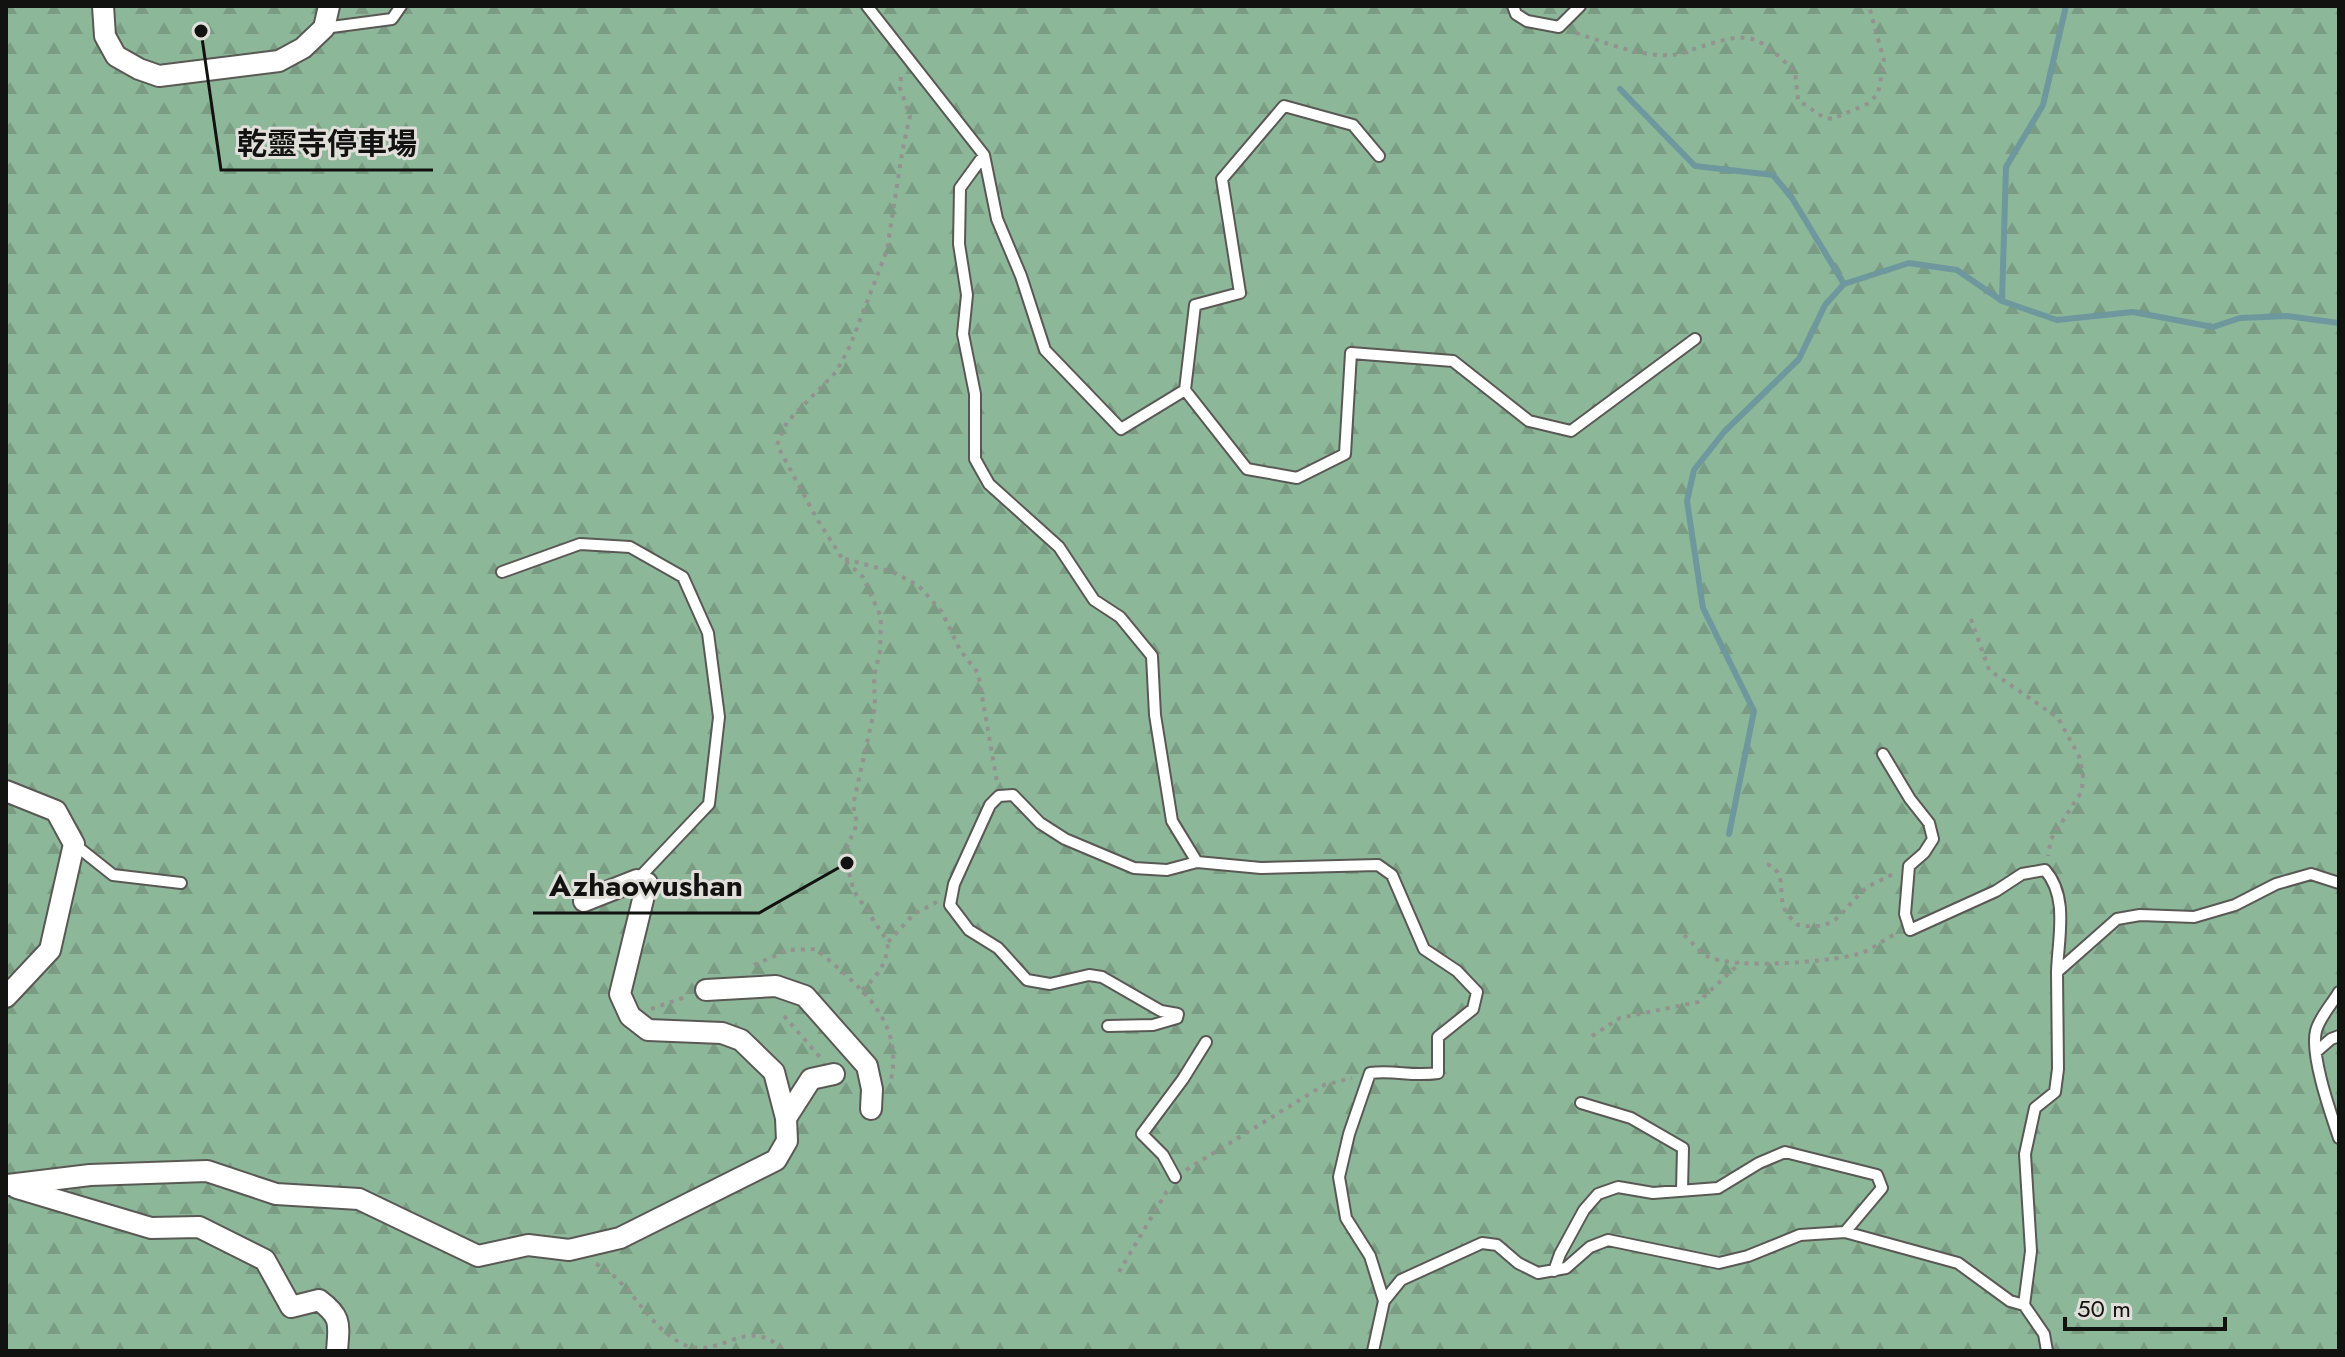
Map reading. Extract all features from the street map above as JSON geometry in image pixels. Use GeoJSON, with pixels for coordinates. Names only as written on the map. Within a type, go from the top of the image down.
{"type":"FeatureCollection","features":[{"type":"Feature","properties":{"kind":"street"},"geometry":{"type":"LineString","coordinates":[[103,6],[105,36],[116,56],[159,76],[279,61],[303,48],[324,28],[329,6]]}},
{"type":"Feature","properties":{"kind":"street"},"geometry":{"type":"LineString","coordinates":[[6,791],[56,811],[74,844],[50,950],[6,997]]}},
{"type":"Feature","properties":{"kind":"street"},"geometry":{"type":"LineString","coordinates":[[7,1185],[90,1175],[207,1171],[276,1194],[359,1199],[478,1256],[528,1245],[569,1250],[620,1238],[776,1160],[787,1141],[786,1118],[774,1072],[741,1040],[722,1033],[648,1030],[630,1016],[620,994],[647,883],[637,880],[584,901]]}},
{"type":"Feature","properties":{"kind":"street"},"geometry":{"type":"LineString","coordinates":[[706,990],[776,986],[805,996],[867,1066],[872,1089],[871,1109]]}},
{"type":"Feature","properties":{"kind":"street"},"geometry":{"type":"LineString","coordinates":[[786,1118],[811,1079],[834,1074]]}},
{"type":"Feature","properties":{"kind":"street"},"geometry":{"type":"LineString","coordinates":[[7,1185],[151,1228],[199,1227],[265,1260],[291,1307],[319,1300],[332,1310],[340,1323],[337,1351]]}},
{"type":"Feature","properties":{"kind":"lane"},"geometry":{"type":"LineString","coordinates":[[324,28],[392,19],[401,6]]}},
{"type":"Feature","properties":{"kind":"lane"},"geometry":{"type":"LineString","coordinates":[[867,6],[984,155],[997,219],[1021,276],[1045,350],[1121,429],[1185,390]]}},
{"type":"Feature","properties":{"kind":"lane"},"geometry":{"type":"LineString","coordinates":[[1513,6],[1516,14],[1527,21],[1559,27],[1580,6]]}},
{"type":"Feature","properties":{"kind":"lane"},"geometry":{"type":"LineString","coordinates":[[1379,156],[1353,125],[1284,106],[1222,179],[1240,293],[1195,305],[1185,390],[1247,469],[1297,478],[1345,454],[1351,353],[1453,361],[1529,421],[1571,431],[1695,339]]}},
{"type":"Feature","properties":{"kind":"lane"},"geometry":{"type":"LineString","coordinates":[[984,155],[960,188],[959,244],[967,295],[963,334],[975,394],[975,459],[989,484],[1059,547],[1094,600],[1120,617],[1152,656],[1155,715],[1172,821],[1197,862]]}},
{"type":"Feature","properties":{"kind":"lane"},"geometry":{"type":"LineString","coordinates":[[502,572],[580,544],[630,547],[683,577],[708,633],[719,717],[709,804],[637,880]]}},
{"type":"Feature","properties":{"kind":"lane"},"geometry":{"type":"LineString","coordinates":[[1883,754],[1910,799],[1929,823],[1933,839],[1924,853],[1909,866],[1905,914],[1910,930],[1996,891],[2022,874],[2045,870],[2061,897],[2055,1092],[2035,1108],[2025,1154],[2031,1251],[2024,1305]]}},
{"type":"Feature","properties":{"kind":"lane"},"geometry":{"type":"LineString","coordinates":[[1108,1026],[1153,1025],[1177,1018],[1178,1014],[1161,1011],[1102,977],[1089,975],[1050,984],[1027,980],[998,948],[969,930],[950,905],[954,884],[990,805],[999,796],[1013,795],[1040,823],[1065,839],[1134,868],[1167,870],[1197,862],[1261,868],[1378,865],[1392,875],[1424,949],[1457,971],[1477,992],[1473,1009],[1438,1037],[1438,1073],[1413,1077],[1393,1070],[1370,1073],[1349,1134],[1339,1177],[1346,1218],[1370,1256],[1384,1301]]}},
{"type":"Feature","properties":{"kind":"lane"},"geometry":{"type":"LineString","coordinates":[[74,844],[113,875],[181,883]]}},
{"type":"Feature","properties":{"kind":"lane"},"geometry":{"type":"LineString","coordinates":[[2057,972],[2117,919],[2140,915],[2194,917],[2235,905],[2276,884],[2311,874],[2339,883]]}},
{"type":"Feature","properties":{"kind":"lane"},"geometry":{"type":"LineString","coordinates":[[2339,992],[2316,1030],[2316,1052],[2329,1111],[2339,1138]]}},
{"type":"Feature","properties":{"kind":"lane"},"geometry":{"type":"LineString","coordinates":[[2316,1052],[2339,1036]]}},
{"type":"Feature","properties":{"kind":"lane"},"geometry":{"type":"LineString","coordinates":[[1175,1177],[1163,1155],[1142,1134],[1206,1042]]}},
{"type":"Feature","properties":{"kind":"lane"},"geometry":{"type":"LineString","coordinates":[[1581,1103],[1631,1118],[1683,1148],[1682,1190]]}},
{"type":"Feature","properties":{"kind":"lane"},"geometry":{"type":"LineString","coordinates":[[1554,1271],[1584,1210],[1598,1194],[1618,1187],[1653,1193],[1718,1188],[1759,1163],[1785,1152],[1877,1175],[1882,1188],[1845,1232]]}},
{"type":"Feature","properties":{"kind":"lane"},"geometry":{"type":"LineString","coordinates":[[1373,1351],[1384,1301],[1401,1280],[1482,1243],[1497,1245],[1518,1263],[1538,1273],[1566,1268],[1590,1247],[1608,1240],[1719,1263],[1748,1256],[1800,1235],[1845,1232],[1958,1263],[2010,1301],[2024,1305],[2044,1334],[2047,1351]]}},
{"type":"Feature","properties":{"kind":"path"},"geometry":{"type":"LineString","coordinates":[[1559,27],[1627,50],[1673,55],[1729,38],[1747,36],[1763,42],[1795,71],[1798,100],[1823,117],[1832,119],[1867,104],[1878,94],[1884,61],[1881,44],[1870,19],[1869,6]]}},
{"type":"Feature","properties":{"kind":"path"},"geometry":{"type":"LineString","coordinates":[[862,990],[878,975],[887,957],[888,942],[854,891],[844,854],[857,824],[853,805],[875,707],[874,677],[880,651],[881,617],[863,577],[842,558],[777,445],[787,422],[836,372],[850,346],[887,250],[910,116],[900,88],[903,54]]}},
{"type":"Feature","properties":{"kind":"path"},"geometry":{"type":"LineString","coordinates":[[842,558],[893,572],[919,586],[942,612],[960,650],[978,673],[999,796]]}},
{"type":"Feature","properties":{"kind":"path"},"geometry":{"type":"LineString","coordinates":[[1971,619],[1989,670],[2058,718],[2079,756],[2083,773],[2082,791],[2051,839],[2045,870]]}},
{"type":"Feature","properties":{"kind":"path"},"geometry":{"type":"LineString","coordinates":[[1767,864],[1780,875],[1785,910],[1798,925],[1820,928],[1836,920],[1867,887],[1909,866]]}},
{"type":"Feature","properties":{"kind":"path"},"geometry":{"type":"LineString","coordinates":[[888,942],[914,914],[934,902],[950,905]]}},
{"type":"Feature","properties":{"kind":"path"},"geometry":{"type":"LineString","coordinates":[[1684,935],[1708,957],[1740,963],[1792,963],[1860,954],[1885,938],[1910,930]]}},
{"type":"Feature","properties":{"kind":"path"},"geometry":{"type":"LineString","coordinates":[[1592,1036],[1620,1018],[1698,1002],[1740,963]]}},
{"type":"Feature","properties":{"kind":"path"},"geometry":{"type":"LineString","coordinates":[[1119,1272],[1175,1177],[1324,1085],[1370,1073]]}},
{"type":"Feature","properties":{"kind":"path"},"geometry":{"type":"LineString","coordinates":[[569,1250],[612,1272],[654,1323],[687,1346],[710,1350],[753,1335],[774,1341],[785,1351]]}},
{"type":"Feature","properties":{"kind":"green space"},"geometry":{"type":"Polygon","coordinates":[[[6,6],[2339,6],[2339,1351],[6,1351],[6,6]]]}},
{"type":"Feature","properties":{"kind":"waterway"},"geometry":{"type":"LineString","coordinates":[[2002,301],[2006,167],[2043,105],[2066,6]]}},
{"type":"Feature","properties":{"kind":"waterway"},"geometry":{"type":"LineString","coordinates":[[1620,89],[1695,166],[1773,175],[1792,198],[1844,284]]}},
{"type":"Feature","properties":{"kind":"waterway"},"geometry":{"type":"LineString","coordinates":[[1729,834],[1754,711],[1703,608],[1687,501],[1694,470],[1724,432],[1799,359],[1825,305],[1844,284],[1909,263],[1957,270],[2002,301],[2057,320],[2133,312],[2213,327],[2240,318],[2287,316],[2339,323]]}},
{"type":"Feature","properties":{"kind":"place","name":"乾靈寺停車場"},"geometry":{"type":"Point","coordinates":[201,31]}},
{"type":"Feature","properties":{"kind":"place","name":"Azhaowushan"},"geometry":{"type":"Point","coordinates":[847,863]}}]}
